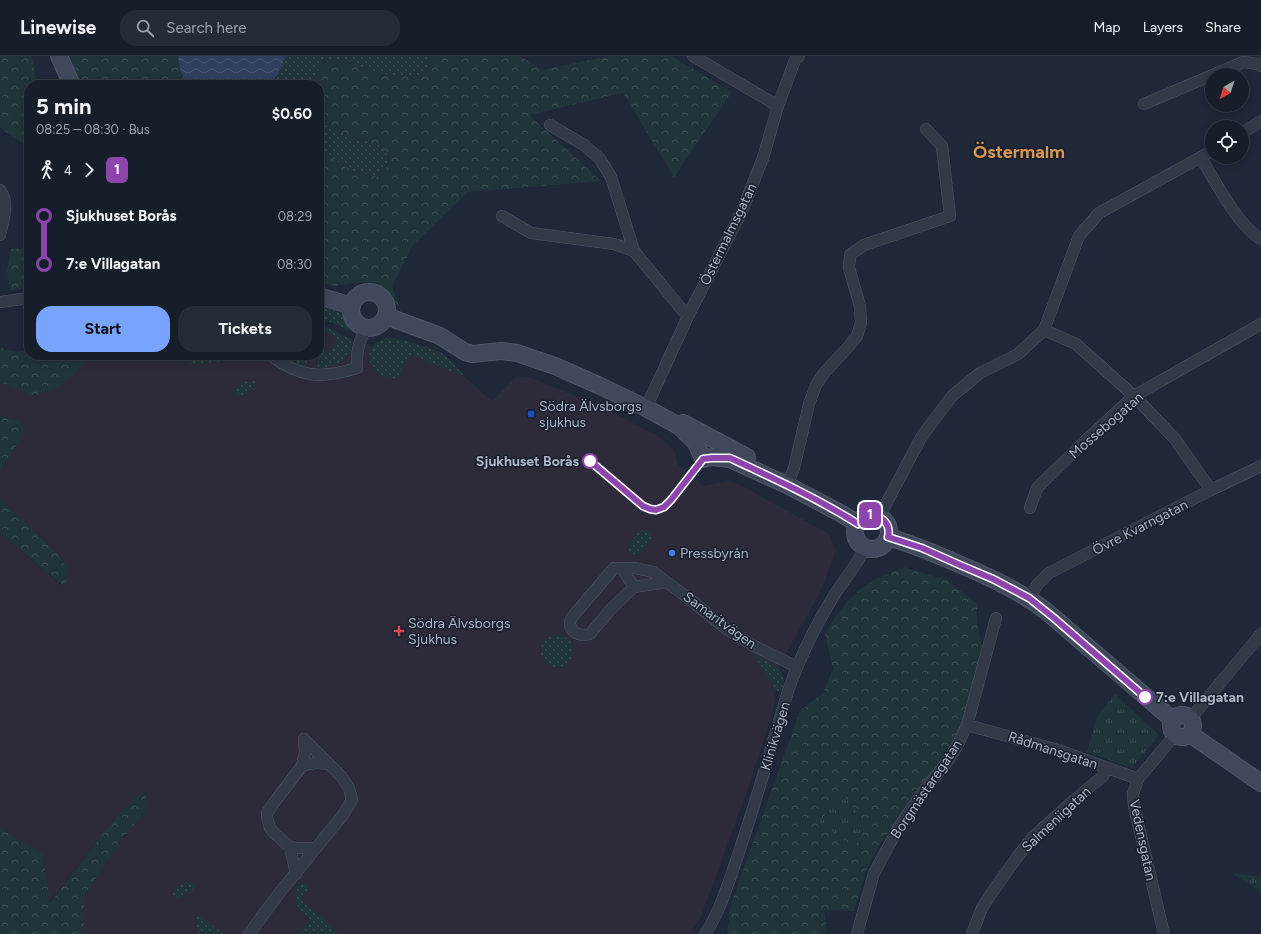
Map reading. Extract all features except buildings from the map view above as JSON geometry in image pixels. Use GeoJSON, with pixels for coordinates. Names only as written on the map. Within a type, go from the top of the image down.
{"type":"FeatureCollection","features":[{"type":"Feature","properties":{"kind":"street"},"geometry":{"type":"LineString","coordinates":[[59,56],[70,80]]}},
{"type":"Feature","properties":{"kind":"street"},"geometry":{"type":"LineString","coordinates":[[693,56],[778,106]]}},
{"type":"Feature","properties":{"kind":"street","name":"Östermalmsgatan"},"geometry":{"type":"LineString","coordinates":[[646,408],[689,314],[742,210],[763,158],[778,106],[795,60],[798,56]]}},
{"type":"Feature","properties":{"kind":"street"},"geometry":{"type":"LineString","coordinates":[[1144,104],[1243,62],[1258,64],[1261,66]]}},
{"type":"Feature","properties":{"kind":"street"},"geometry":{"type":"LineString","coordinates":[[1249,129],[1261,121]]}},
{"type":"Feature","properties":{"kind":"street"},"geometry":{"type":"LineString","coordinates":[[550,124],[584,145],[600,159],[611,177],[634,251],[683,311],[689,314]]}},
{"type":"Feature","properties":{"kind":"street"},"geometry":{"type":"LineString","coordinates":[[784,484],[794,468],[809,404],[816,385],[825,372],[857,336],[861,323],[860,306],[849,268],[850,255],[864,245],[950,216],[942,146],[926,129]]}},
{"type":"Feature","properties":{"kind":"street"},"geometry":{"type":"LineString","coordinates":[[879,517],[922,436],[952,396],[980,373],[1018,354],[1044,330],[1080,236],[1099,213],[1205,155]]}},
{"type":"Feature","properties":{"kind":"street"},"geometry":{"type":"LineString","coordinates":[[1201,158],[1230,206],[1250,231],[1261,239]]}},
{"type":"Feature","properties":{"kind":"street"},"geometry":{"type":"LineString","coordinates":[[0,190],[5,200],[5,209],[0,235]]}},
{"type":"Feature","properties":{"kind":"street"},"geometry":{"type":"LineString","coordinates":[[502,216],[532,233],[614,244],[634,251]]}},
{"type":"Feature","properties":{"kind":"street"},"geometry":{"type":"LineString","coordinates":[[368,292],[376,294],[386,303],[386,316],[378,326],[366,328],[358,324],[353,318],[352,306],[356,298],[363,293],[368,292]]}},
{"type":"Feature","properties":{"kind":"street"},"geometry":{"type":"LineString","coordinates":[[324,298],[352,306]]}},
{"type":"Feature","properties":{"kind":"street"},"geometry":{"type":"LineString","coordinates":[[0,302],[24,299]]}},
{"type":"Feature","properties":{"kind":"street"},"geometry":{"type":"LineString","coordinates":[[386,316],[440,336],[465,352],[472,354],[501,351],[517,353],[555,366],[646,408],[679,426],[690,436],[699,449],[703,459],[730,458],[784,484],[858,524]]}},
{"type":"Feature","properties":{"kind":"street","name":"Mossebogatan"},"geometry":{"type":"LineString","coordinates":[[1030,508],[1037,488],[1134,396],[1261,324]]}},
{"type":"Feature","properties":{"kind":"street"},"geometry":{"type":"LineString","coordinates":[[277,360],[298,371],[310,374],[339,374],[357,368],[356,357],[360,340],[366,328]]}},
{"type":"Feature","properties":{"kind":"street"},"geometry":{"type":"LineString","coordinates":[[1044,330],[1076,344],[1134,396],[1176,439],[1212,490]]}},
{"type":"Feature","properties":{"kind":"street"},"geometry":{"type":"LineString","coordinates":[[662,416],[672,417],[774,470],[784,484]]}},
{"type":"Feature","properties":{"kind":"street","name":"Övre Kvarngatan"},"geometry":{"type":"LineString","coordinates":[[1029,598],[1038,584],[1049,573],[1261,466]]}},
{"type":"Feature","properties":{"kind":"street"},"geometry":{"type":"LineString","coordinates":[[873,515],[879,517],[887,524],[889,530],[888,537],[885,543],[878,548],[865,548],[859,543],[856,536],[858,524],[867,516],[873,515]]}},
{"type":"Feature","properties":{"kind":"street"},"geometry":{"type":"LineString","coordinates":[[888,537],[922,548],[1029,598],[1182,727],[1261,783]]}},
{"type":"Feature","properties":{"kind":"street","name":"Klinikvägen"},"geometry":{"type":"LineString","coordinates":[[705,934],[711,925],[726,890],[789,688],[797,667],[820,618],[836,592],[861,557],[865,548]]}},
{"type":"Feature","properties":{"kind":"street"},"geometry":{"type":"LineString","coordinates":[[634,587],[622,568],[614,568],[573,616],[570,622],[571,628],[574,632],[586,636],[590,634],[611,609],[634,587],[666,582]]}},
{"type":"Feature","properties":{"kind":"street","name":"Samaritvägen"},"geometry":{"type":"LineString","coordinates":[[622,568],[653,572],[728,630],[752,645],[797,667]]}},
{"type":"Feature","properties":{"kind":"street","name":"Borgmästaregatan"},"geometry":{"type":"LineString","coordinates":[[857,934],[874,873],[900,825],[950,758],[967,725],[996,618]]}},
{"type":"Feature","properties":{"kind":"street","name":"Vedensgatan"},"geometry":{"type":"LineString","coordinates":[[1164,934],[1134,806],[1133,794],[1138,779],[1261,634]]}},
{"type":"Feature","properties":{"kind":"street","name":"Rådmansgatan"},"geometry":{"type":"LineString","coordinates":[[967,725],[1058,750],[1138,779]]}},
{"type":"Feature","properties":{"kind":"street"},"geometry":{"type":"LineString","coordinates":[[249,934],[296,874],[316,848],[343,814],[352,800],[349,788],[341,776],[304,739],[305,752],[302,766],[276,800],[267,817],[270,828],[290,847],[296,874]]}},
{"type":"Feature","properties":{"kind":"street"},"geometry":{"type":"LineString","coordinates":[[302,766],[316,762],[329,764]]}},
{"type":"Feature","properties":{"kind":"street","name":"Salmeniigatan"},"geometry":{"type":"LineString","coordinates":[[972,934],[982,908],[990,894],[1033,837],[1103,776],[1107,768]]}},
{"type":"Feature","properties":{"kind":"street"},"geometry":{"type":"LineString","coordinates":[[290,847],[316,848]]}},
{"type":"Feature","properties":{"kind":"shaded area","name":"Södra Älvsborgs Sjukhus"},"geometry":{"type":"Polygon","coordinates":[[[324,329],[343,338],[377,348],[403,344],[453,367],[492,401],[517,376],[535,379],[605,408],[656,435],[674,449],[678,464],[703,486],[727,481],[737,483],[828,533],[836,550],[820,592],[778,669],[773,712],[745,797],[701,917],[689,934],[84,934],[84,897],[118,844],[146,810],[135,797],[109,826],[49,903],[43,854],[0,828],[0,533],[64,587],[62,559],[44,539],[0,500],[0,471],[18,443],[17,420],[0,416],[0,383],[8,383],[34,396],[88,360],[324,360],[324,329]]]}},
{"type":"Feature","properties":{"kind":"green space"},"geometry":{"type":"Polygon","coordinates":[[[0,56],[31,56],[36,80],[24,80],[24,145],[0,127],[0,56]]]}},
{"type":"Feature","properties":{"kind":"green space"},"geometry":{"type":"Polygon","coordinates":[[[69,56],[179,56],[179,63],[186,80],[80,80],[69,56]]]}},
{"type":"Feature","properties":{"kind":"green space"},"geometry":{"type":"Polygon","coordinates":[[[286,56],[431,56],[427,67],[415,78],[381,74],[350,62],[324,61],[313,80],[274,80],[286,56]]]}},
{"type":"Feature","properties":{"kind":"green space"},"geometry":{"type":"Polygon","coordinates":[[[431,56],[520,56],[542,70],[609,56],[671,56],[732,92],[674,177],[623,93],[529,115],[601,181],[468,192],[413,245],[392,286],[400,308],[386,291],[373,283],[363,282],[335,286],[324,283],[324,152],[351,171],[377,177],[386,169],[389,157],[379,145],[346,136],[324,125],[324,80],[313,80],[324,61],[350,62],[381,74],[415,78],[427,67],[431,56]]]}},
{"type":"Feature","properties":{"kind":"green space"},"geometry":{"type":"Polygon","coordinates":[[[324,125],[346,136],[379,145],[389,157],[386,169],[377,177],[351,171],[324,152],[324,125]]]}},
{"type":"Feature","properties":{"kind":"green space"},"geometry":{"type":"Polygon","coordinates":[[[24,248],[24,289],[10,290],[7,270],[11,249],[24,248]]]}},
{"type":"Feature","properties":{"kind":"green space"},"geometry":{"type":"Polygon","coordinates":[[[324,306],[344,317],[351,326],[353,332],[324,319],[324,306]]]}},
{"type":"Feature","properties":{"kind":"green space"},"geometry":{"type":"Polygon","coordinates":[[[324,326],[353,340],[349,352],[342,361],[337,364],[326,368],[319,368],[318,360],[324,360],[324,350],[331,353],[337,337],[324,331],[324,326]]]}},
{"type":"Feature","properties":{"kind":"green space"},"geometry":{"type":"Polygon","coordinates":[[[387,338],[410,342],[442,353],[454,363],[464,375],[452,372],[411,354],[397,378],[388,378],[380,375],[370,363],[369,356],[371,349],[377,342],[387,338]]]}},
{"type":"Feature","properties":{"kind":"green space"},"geometry":{"type":"Polygon","coordinates":[[[0,347],[14,352],[24,351],[24,360],[89,360],[59,387],[34,396],[8,384],[0,383],[0,347]]]}},
{"type":"Feature","properties":{"kind":"green space"},"geometry":{"type":"Polygon","coordinates":[[[192,360],[230,360],[226,361],[188,365],[192,360]]]}},
{"type":"Feature","properties":{"kind":"green space"},"geometry":{"type":"Polygon","coordinates":[[[286,360],[308,360],[305,366],[286,360]]]}},
{"type":"Feature","properties":{"kind":"green space"},"geometry":{"type":"Polygon","coordinates":[[[254,381],[257,387],[256,389],[241,396],[233,392],[239,383],[254,381]]]}},
{"type":"Feature","properties":{"kind":"green space"},"geometry":{"type":"Polygon","coordinates":[[[0,416],[17,420],[25,429],[0,471],[0,416]]]}},
{"type":"Feature","properties":{"kind":"green space"},"geometry":{"type":"Polygon","coordinates":[[[0,500],[39,535],[66,565],[68,572],[65,587],[0,533],[0,500]]]}},
{"type":"Feature","properties":{"kind":"green space"},"geometry":{"type":"Polygon","coordinates":[[[642,530],[650,532],[652,538],[644,550],[634,554],[628,548],[633,539],[642,530]]]}},
{"type":"Feature","properties":{"kind":"green space"},"geometry":{"type":"Polygon","coordinates":[[[904,567],[947,580],[977,604],[977,624],[982,646],[966,717],[945,756],[878,847],[866,871],[854,911],[824,910],[827,934],[727,934],[731,904],[800,711],[823,693],[833,669],[825,633],[844,606],[855,594],[877,579],[904,567]]]}},
{"type":"Feature","properties":{"kind":"green space"},"geometry":{"type":"Polygon","coordinates":[[[554,635],[560,635],[570,642],[573,651],[572,657],[566,664],[560,667],[554,667],[544,660],[541,654],[541,648],[548,638],[554,635]]]}},
{"type":"Feature","properties":{"kind":"green space"},"geometry":{"type":"Polygon","coordinates":[[[753,654],[781,671],[783,674],[783,683],[780,693],[777,691],[753,654]]]}},
{"type":"Feature","properties":{"kind":"green space"},"geometry":{"type":"Polygon","coordinates":[[[1115,694],[1159,735],[1132,768],[1087,752],[1097,717],[1115,694]]]}},
{"type":"Feature","properties":{"kind":"green space"},"geometry":{"type":"Polygon","coordinates":[[[145,793],[146,810],[118,844],[84,897],[84,934],[0,934],[0,828],[43,854],[50,903],[109,826],[135,797],[145,793]]]}},
{"type":"Feature","properties":{"kind":"green space"},"geometry":{"type":"Polygon","coordinates":[[[843,794],[867,827],[854,847],[819,822],[843,794]]]}},
{"type":"Feature","properties":{"kind":"green space"},"geometry":{"type":"Polygon","coordinates":[[[1232,873],[1261,877],[1261,892],[1232,873]]]}},
{"type":"Feature","properties":{"kind":"green space"},"geometry":{"type":"Polygon","coordinates":[[[187,882],[194,884],[195,888],[183,897],[174,897],[172,892],[175,888],[187,882]]]}},
{"type":"Feature","properties":{"kind":"green space"},"geometry":{"type":"Polygon","coordinates":[[[298,883],[304,883],[309,889],[301,899],[340,934],[298,934],[310,919],[298,909],[295,889],[298,883]]]}},
{"type":"Feature","properties":{"kind":"green space"},"geometry":{"type":"Polygon","coordinates":[[[198,914],[224,934],[197,934],[198,914]]]}},
{"type":"Feature","properties":{"kind":"water"},"geometry":{"type":"Polygon","coordinates":[[[179,56],[286,56],[274,80],[185,80],[181,72],[178,59],[179,56]]]}},
{"type":"Feature","properties":{"kind":"bus line","name":"1"},"geometry":{"type":"LineString","coordinates":[[590,461],[643,506],[650,509],[656,510],[664,507],[703,459],[730,458],[787,485],[858,524],[864,517],[870,515],[879,517],[887,524],[889,530],[888,537],[922,548],[993,579],[1029,598],[1145,697]]}},
{"type":"Feature","properties":{"kind":"place","name":"Södra Älvsborgs sjukhus"},"geometry":{"type":"Point","coordinates":[531,414]}},
{"type":"Feature","properties":{"kind":"place","name":"Sjukhuset Borås"},"geometry":{"type":"Point","coordinates":[590,461]}},
{"type":"Feature","properties":{"kind":"place","name":"Pressbyrån"},"geometry":{"type":"Point","coordinates":[672,553]}},
{"type":"Feature","properties":{"kind":"place","name":"Södra Älvsborgs Sjukhus"},"geometry":{"type":"Point","coordinates":[399,631]}},
{"type":"Feature","properties":{"kind":"place","name":"7:e Villagatan"},"geometry":{"type":"Point","coordinates":[1145,697]}},
{"type":"Feature","properties":{"kind":"district","name":"Östermalm"},"geometry":{"type":"Point","coordinates":[1019,152]}}]}
